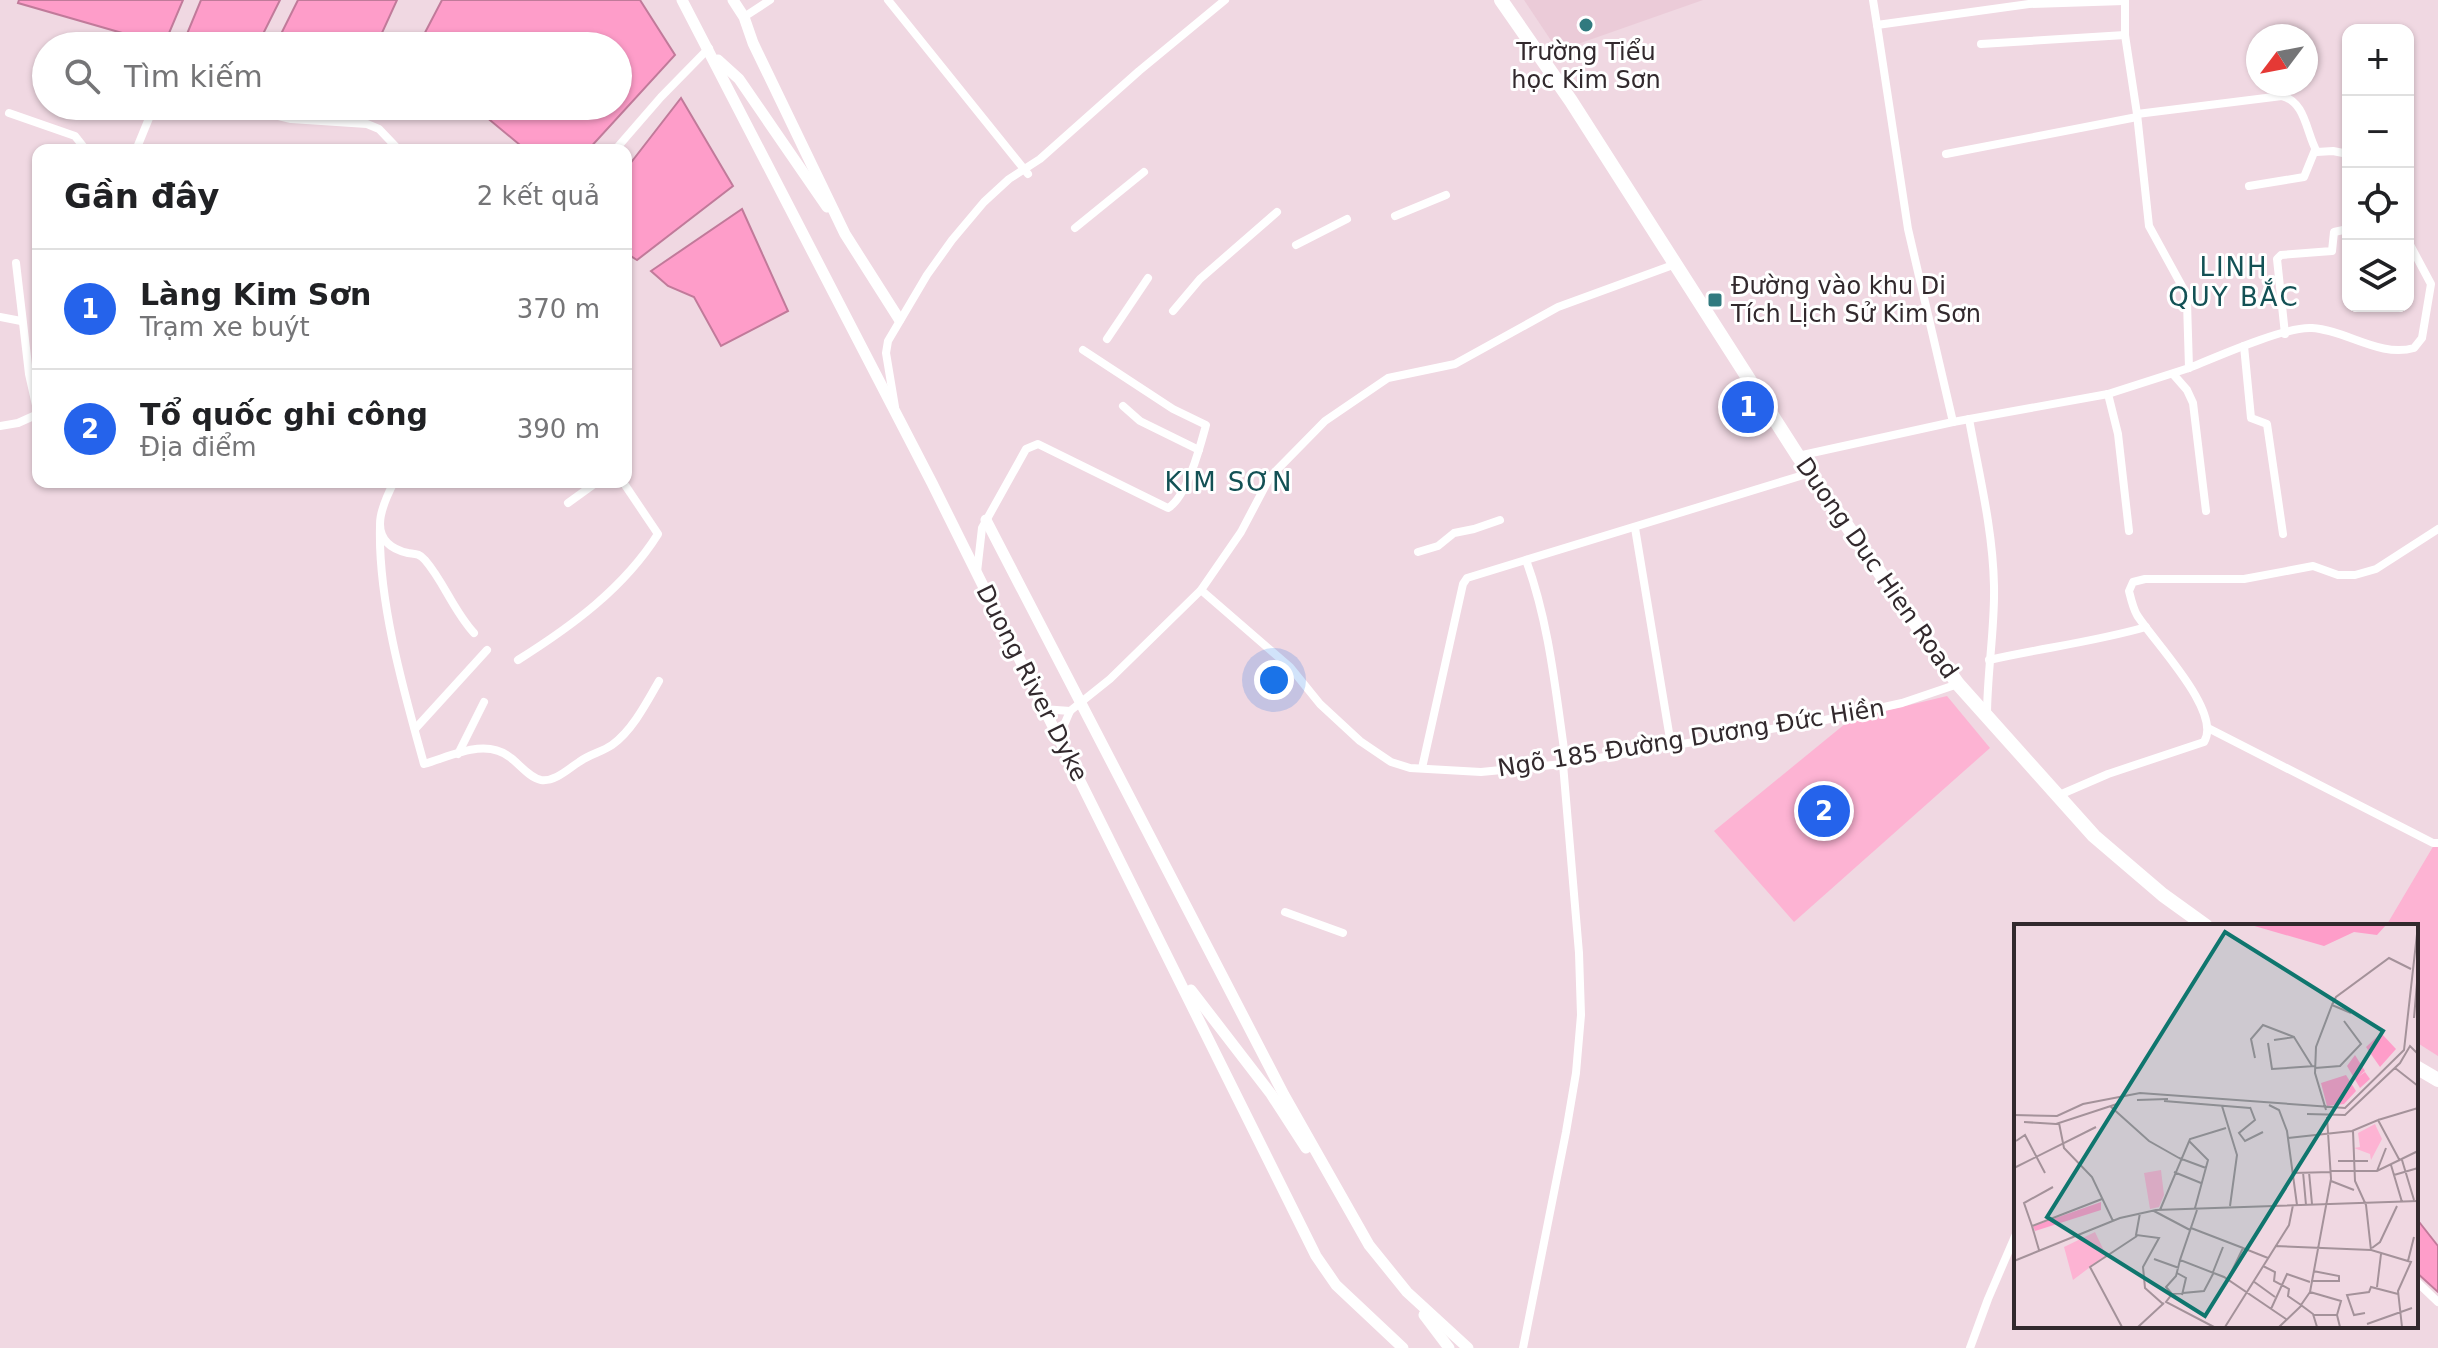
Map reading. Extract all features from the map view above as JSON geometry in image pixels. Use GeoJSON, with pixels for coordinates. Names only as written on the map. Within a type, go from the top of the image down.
{"type":"FeatureCollection","features":[{"type":"Feature","properties":{"kind":"highway","name":"Duong Duc Hien Road"},"geometry":{"type":"LineString","coordinates":[[1501,0],[1571,101],[1673,265],[1798,456],[1958,684],[2094,836],[2163,895],[2203,924]]}},
{"type":"Feature","properties":{"kind":"highway"},"geometry":{"type":"LineString","coordinates":[[2418,1068],[2438,1080]]}},
{"type":"Feature","properties":{"kind":"main road","name":"Duong River Dyke"},"geometry":{"type":"LineString","coordinates":[[682,0],[977,573],[1316,1256],[1336,1285],[1403,1348]]}},
{"type":"Feature","properties":{"kind":"main road"},"geometry":{"type":"LineString","coordinates":[[733,0],[744,17],[753,43],[845,234]]}},
{"type":"Feature","properties":{"kind":"main road"},"geometry":{"type":"LineString","coordinates":[[711,52],[739,79],[899,319]]}},
{"type":"Feature","properties":{"kind":"main road"},"geometry":{"type":"LineString","coordinates":[[986,520],[1284,1095],[1369,1245]]}},
{"type":"Feature","properties":{"kind":"main road"},"geometry":{"type":"LineString","coordinates":[[1176,971],[1271,1094],[1369,1245],[1449,1348]]}},
{"type":"Feature","properties":{"kind":"main road"},"geometry":{"type":"LineString","coordinates":[[1407,1292],[1468,1348]]}},
{"type":"Feature","properties":{"kind":"street"},"geometry":{"type":"LineString","coordinates":[[744,17],[770,0]]}},
{"type":"Feature","properties":{"kind":"street"},"geometry":{"type":"LineString","coordinates":[[903,0],[891,3],[1026,172]]}},
{"type":"Feature","properties":{"kind":"street"},"geometry":{"type":"LineString","coordinates":[[1873,0],[1908,229],[1953,422]]}},
{"type":"Feature","properties":{"kind":"street"},"geometry":{"type":"LineString","coordinates":[[895,413],[886,349],[889,337],[961,229],[984,202],[1026,172],[1221,1]]}},
{"type":"Feature","properties":{"kind":"street"},"geometry":{"type":"LineString","coordinates":[[1877,25],[2029,4],[2124,1],[2125,35],[2149,226],[2183,288],[2187,302],[2189,368]]}},
{"type":"Feature","properties":{"kind":"street"},"geometry":{"type":"LineString","coordinates":[[1981,44],[2125,35]]}},
{"type":"Feature","properties":{"kind":"street"},"geometry":{"type":"LineString","coordinates":[[620,144],[661,97],[711,52]]}},
{"type":"Feature","properties":{"kind":"street"},"geometry":{"type":"LineString","coordinates":[[1946,154],[2137,115],[2282,96],[2293,100],[2300,108],[2318,153],[2342,153]]}},
{"type":"Feature","properties":{"kind":"street"},"geometry":{"type":"LineString","coordinates":[[9,113],[75,136],[81,144]]}},
{"type":"Feature","properties":{"kind":"street"},"geometry":{"type":"LineString","coordinates":[[138,144],[148,120]]}},
{"type":"Feature","properties":{"kind":"street"},"geometry":{"type":"LineString","coordinates":[[306,120],[367,124],[379,129],[393,144]]}},
{"type":"Feature","properties":{"kind":"street"},"geometry":{"type":"LineString","coordinates":[[2249,186],[2304,177],[2315,150]]}},
{"type":"Feature","properties":{"kind":"street"},"geometry":{"type":"LineString","coordinates":[[1075,228],[1144,172]]}},
{"type":"Feature","properties":{"kind":"street"},"geometry":{"type":"LineString","coordinates":[[1395,216],[1446,195]]}},
{"type":"Feature","properties":{"kind":"street"},"geometry":{"type":"LineString","coordinates":[[1173,311],[1200,279],[1277,212]]}},
{"type":"Feature","properties":{"kind":"street"},"geometry":{"type":"LineString","coordinates":[[1296,245],[1347,219]]}},
{"type":"Feature","properties":{"kind":"street"},"geometry":{"type":"LineString","coordinates":[[2285,334],[2277,259],[2281,255],[2332,251],[2334,232],[2342,230]]}},
{"type":"Feature","properties":{"kind":"street"},"geometry":{"type":"LineString","coordinates":[[1798,456],[1953,422],[2108,394],[2304,328],[2331,330],[2391,350],[2411,350],[2422,338],[2435,284],[2414,251]]}},
{"type":"Feature","properties":{"kind":"street"},"geometry":{"type":"LineString","coordinates":[[16,263],[21,321],[32,387]]}},
{"type":"Feature","properties":{"kind":"street"},"geometry":{"type":"LineString","coordinates":[[1059,737],[1070,711],[1110,679],[1201,590],[1241,532],[1270,477],[1325,421],[1388,378],[1455,364],[1558,307],[1673,265]]}},
{"type":"Feature","properties":{"kind":"street"},"geometry":{"type":"LineString","coordinates":[[1107,339],[1148,278]]}},
{"type":"Feature","properties":{"kind":"street"},"geometry":{"type":"LineString","coordinates":[[0,317],[21,321]]}},
{"type":"Feature","properties":{"kind":"street"},"geometry":{"type":"LineString","coordinates":[[2244,346],[2251,418],[2267,424],[2283,534]]}},
{"type":"Feature","properties":{"kind":"street"},"geometry":{"type":"LineString","coordinates":[[977,573],[982,528],[1031,445],[1038,444],[1168,508],[1175,504],[1182,492],[1206,425],[1173,409],[1083,350]]}},
{"type":"Feature","properties":{"kind":"street"},"geometry":{"type":"LineString","coordinates":[[2173,374],[2187,390],[2193,403],[2206,511]]}},
{"type":"Feature","properties":{"kind":"street"},"geometry":{"type":"LineString","coordinates":[[2108,394],[2118,434],[2129,531]]}},
{"type":"Feature","properties":{"kind":"street"},"geometry":{"type":"LineString","coordinates":[[1123,406],[1140,421],[1199,450]]}},
{"type":"Feature","properties":{"kind":"street"},"geometry":{"type":"LineString","coordinates":[[0,426],[32,417]]}},
{"type":"Feature","properties":{"kind":"street"},"geometry":{"type":"LineString","coordinates":[[1969,419],[1994,584],[1987,718]]}},
{"type":"Feature","properties":{"kind":"street"},"geometry":{"type":"LineString","coordinates":[[1422,768],[1464,581],[1471,576],[1810,473]]}},
{"type":"Feature","properties":{"kind":"street"},"geometry":{"type":"LineString","coordinates":[[391,488],[381,511],[380,560],[393,634],[424,764],[480,747],[492,747],[504,752],[535,778],[545,781],[594,752],[614,744],[632,723],[659,681]]}},
{"type":"Feature","properties":{"kind":"street"},"geometry":{"type":"LineString","coordinates":[[568,503],[589,488]]}},
{"type":"Feature","properties":{"kind":"street"},"geometry":{"type":"LineString","coordinates":[[518,660],[572,624],[641,561],[658,534],[627,488]]}},
{"type":"Feature","properties":{"kind":"street"},"geometry":{"type":"LineString","coordinates":[[1418,552],[1438,546],[1454,533],[1500,520]]}},
{"type":"Feature","properties":{"kind":"street"},"geometry":{"type":"LineString","coordinates":[[380,527],[388,544],[420,555],[425,560],[455,610],[474,633]]}},
{"type":"Feature","properties":{"kind":"street"},"geometry":{"type":"LineString","coordinates":[[1635,528],[1671,745]]}},
{"type":"Feature","properties":{"kind":"street"},"geometry":{"type":"LineString","coordinates":[[2057,796],[2108,774],[2204,742],[2209,735],[2197,696],[2135,611],[2129,591],[2133,582],[2145,579],[2244,579],[2313,566],[2338,575],[2355,575],[2376,569],[2438,529]]}},
{"type":"Feature","properties":{"kind":"street"},"geometry":{"type":"LineString","coordinates":[[1523,1348],[1566,1132],[1576,1073],[1581,1015],[1564,764],[1546,636],[1526,560]]}},
{"type":"Feature","properties":{"kind":"street","name":"Ngõ 185 Đường Dương Đức Hiền"},"geometry":{"type":"LineString","coordinates":[[1201,590],[1290,667],[1320,704],[1374,753],[1410,768],[1481,772],[1564,764],[1887,707],[1958,684]]}},
{"type":"Feature","properties":{"kind":"street"},"geometry":{"type":"LineString","coordinates":[[1989,660],[2146,627]]}},
{"type":"Feature","properties":{"kind":"street"},"geometry":{"type":"LineString","coordinates":[[415,729],[487,650]]}},
{"type":"Feature","properties":{"kind":"street"},"geometry":{"type":"LineString","coordinates":[[458,754],[484,702]]}},
{"type":"Feature","properties":{"kind":"street"},"geometry":{"type":"LineString","coordinates":[[1043,709],[1070,711]]}},
{"type":"Feature","properties":{"kind":"street"},"geometry":{"type":"LineString","coordinates":[[2208,728],[2398,827],[2438,843]]}},
{"type":"Feature","properties":{"kind":"street"},"geometry":{"type":"LineString","coordinates":[[1285,912],[1343,933]]}},
{"type":"Feature","properties":{"kind":"street"},"geometry":{"type":"LineString","coordinates":[[1970,1348],[2014,1239]]}},
{"type":"Feature","properties":{"kind":"street"},"geometry":{"type":"LineString","coordinates":[[2418,1283],[2438,1302]]}},
{"type":"Feature","properties":{"kind":"shaded area"},"geometry":{"type":"Polygon","coordinates":[[[19,0],[183,0],[169,32],[119,32],[18,3],[19,0]]]}},
{"type":"Feature","properties":{"kind":"shaded area"},"geometry":{"type":"Polygon","coordinates":[[[201,0],[280,0],[264,32],[188,32],[201,0]]]}},
{"type":"Feature","properties":{"kind":"shaded area"},"geometry":{"type":"Polygon","coordinates":[[[298,0],[397,0],[382,32],[282,32],[298,0]]]}},
{"type":"Feature","properties":{"kind":"shaded area"},"geometry":{"type":"Polygon","coordinates":[[[442,0],[640,0],[675,55],[632,102],[632,32],[425,32],[442,0]]]}},
{"type":"Feature","properties":{"kind":"shaded area","name":"Trường Tiểu học Kim Sơn"},"geometry":{"type":"Polygon","coordinates":[[[1524,0],[1703,0],[1558,51],[1524,0]]]}},
{"type":"Feature","properties":{"kind":"shaded area"},"geometry":{"type":"Polygon","coordinates":[[[681,98],[733,186],[637,260],[632,257],[632,161],[681,98]]]}},
{"type":"Feature","properties":{"kind":"shaded area"},"geometry":{"type":"Polygon","coordinates":[[[490,120],[615,120],[593,144],[519,144],[490,120]]]}},
{"type":"Feature","properties":{"kind":"shaded area"},"geometry":{"type":"Polygon","coordinates":[[[742,209],[788,311],[721,346],[694,297],[668,286],[651,271],[742,209]]]}},
{"type":"Feature","properties":{"kind":"shaded area"},"geometry":{"type":"Polygon","coordinates":[[[1947,696],[1990,748],[1794,922],[1714,831],[1851,719],[1947,696]]]}},
{"type":"Feature","properties":{"kind":"shaded area"},"geometry":{"type":"Polygon","coordinates":[[[2438,843],[2438,1056],[2418,1043],[2418,924],[2387,924],[2438,843]]]}},
{"type":"Feature","properties":{"kind":"shaded area"},"geometry":{"type":"Polygon","coordinates":[[[2418,1221],[2438,1246],[2438,1292],[2418,1274],[2418,1221]]]}},
{"type":"Feature","properties":{"kind":"place","name":"Trường Tiểu học Kim Sơn"},"geometry":{"type":"Point","coordinates":[1586,25]}},
{"type":"Feature","properties":{"kind":"place","name":"Đường vào khu Di Tích Lịch Sử Kim Sơn"},"geometry":{"type":"Point","coordinates":[1715,300]}},
{"type":"Feature","properties":{"kind":"place","name":"Làng Kim Sơn"},"geometry":{"type":"Point","coordinates":[1748,407]}},
{"type":"Feature","properties":{"kind":"place","name":"Tổ quốc ghi công"},"geometry":{"type":"Point","coordinates":[1824,811]}},
{"type":"Feature","properties":{"kind":"district","name":"LINH QUY BẮC"},"geometry":{"type":"Point","coordinates":[2234,282]}},
{"type":"Feature","properties":{"kind":"district","name":"KIM SƠN"},"geometry":{"type":"Point","coordinates":[1229,482]}}]}
